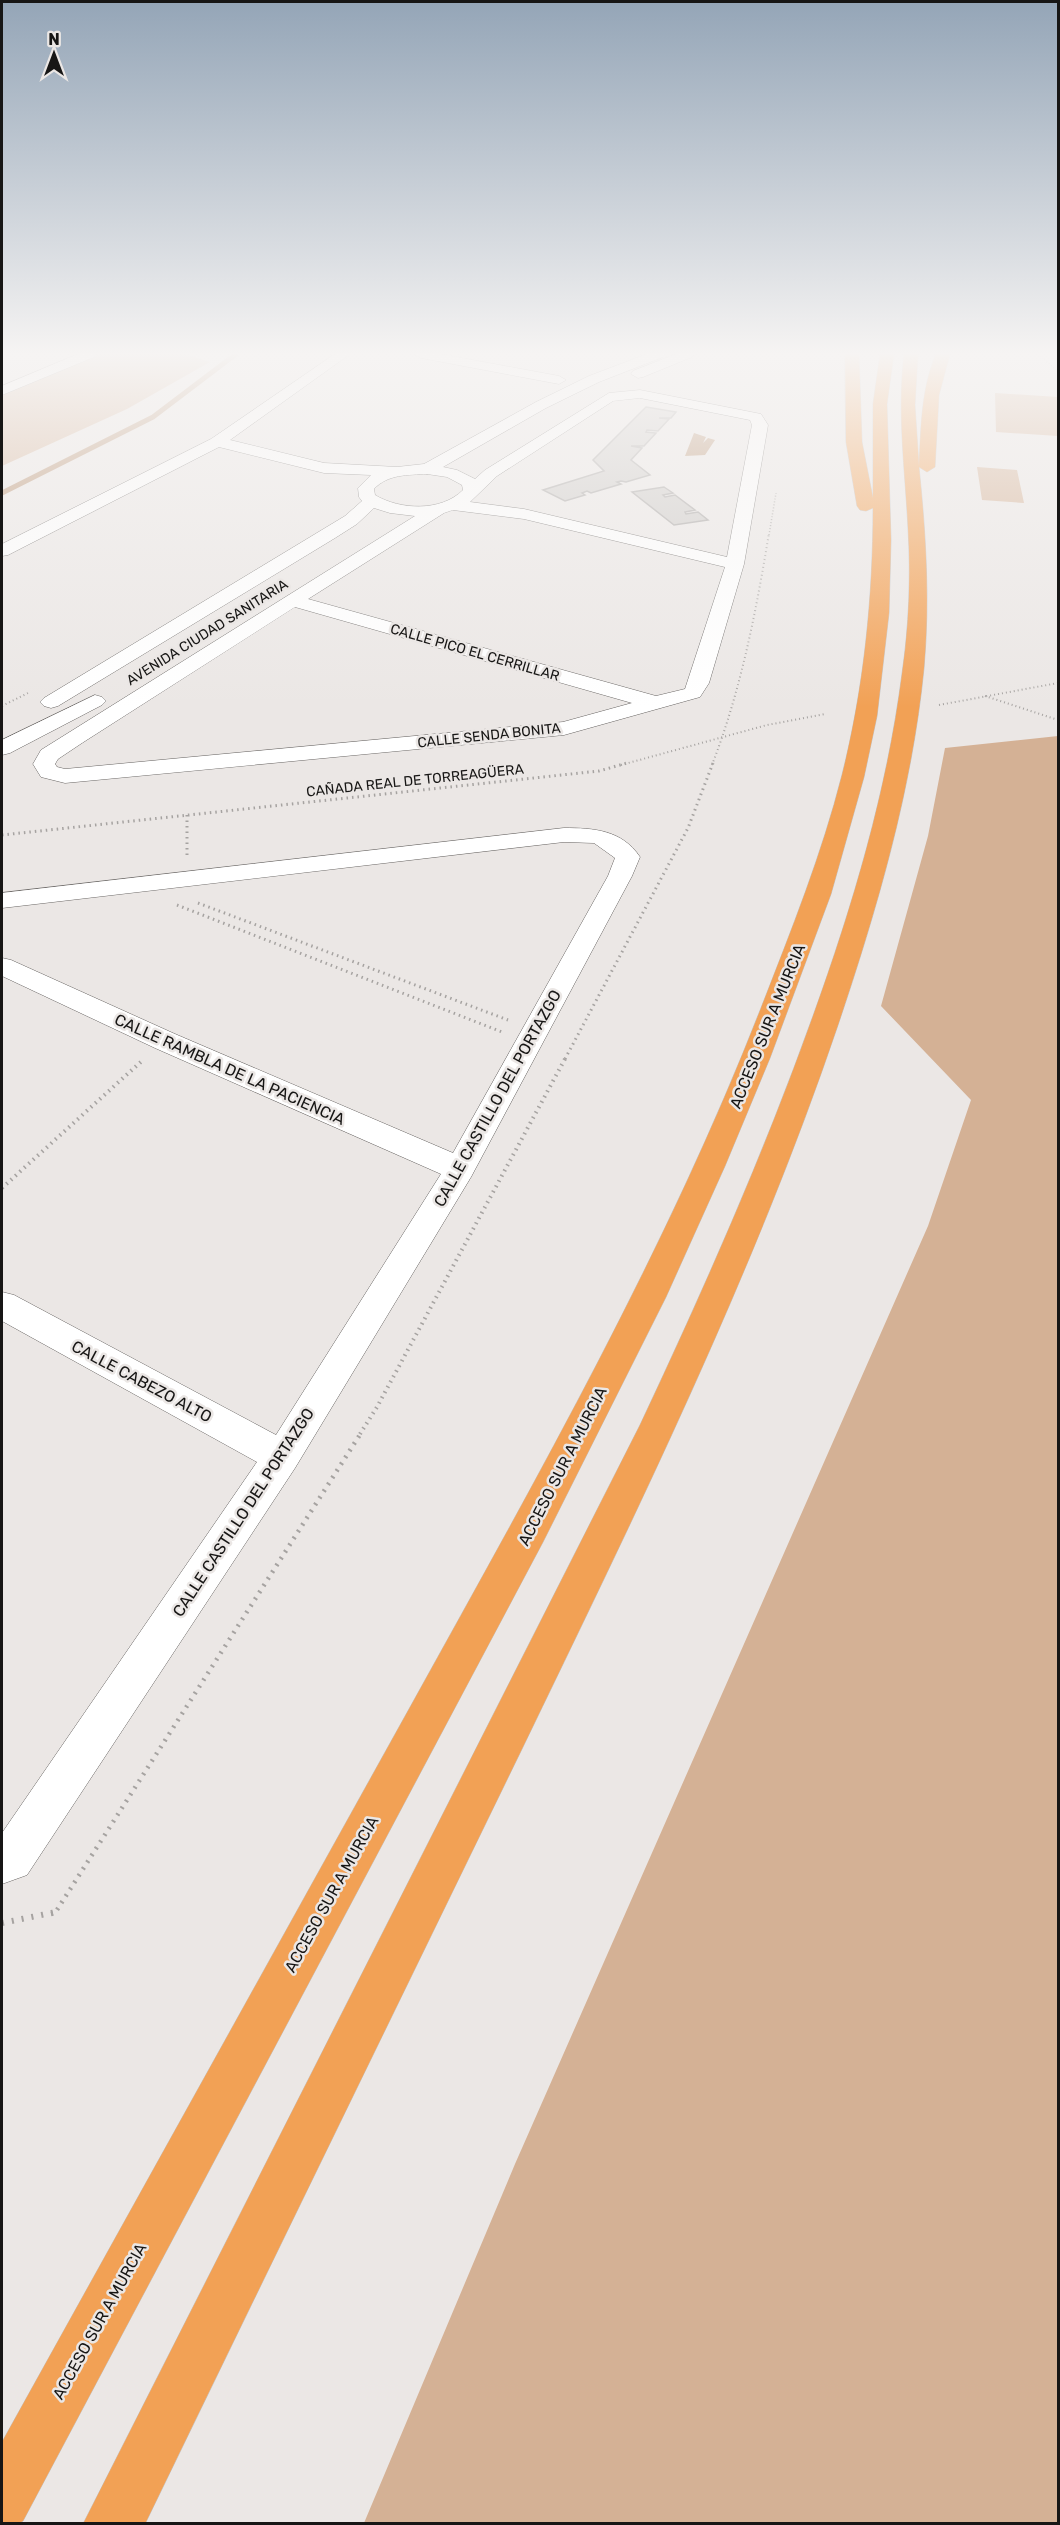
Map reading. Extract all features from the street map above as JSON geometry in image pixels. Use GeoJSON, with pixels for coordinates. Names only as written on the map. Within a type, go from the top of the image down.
{"type":"FeatureCollection","features":[{"type":"Feature","properties":{"kind":"highway"},"geometry":{"type":"LineString","coordinates":[[859,472],[864,503],[882,540]]}},
{"type":"Feature","properties":{"kind":"highway","name":"ACCESO SUR A MURCIA"},"geometry":{"type":"LineString","coordinates":[[2,2500],[529,1530],[650,1297],[710,1166],[789,974],[818,894],[850,788],[866,716],[875,657],[882,540],[881,472]]}},
{"type":"Feature","properties":{"kind":"highway"},"geometry":{"type":"LineString","coordinates":[[113,2523],[600,1547],[709,1314],[765,1184],[809,1071],[862,913],[896,782],[906,720],[918,600],[915,503],[911,472]]}},
{"type":"Feature","properties":{"kind":"highway"},"geometry":{"type":"LineString","coordinates":[[915,503],[927,472]]}},
{"type":"Feature","properties":{"kind":"street"},"geometry":{"type":"LineString","coordinates":[[2,551],[157,472]]}},
{"type":"Feature","properties":{"kind":"street"},"geometry":{"type":"LineString","coordinates":[[331,472],[387,507],[409,510],[446,507],[524,514],[735,564]]}},
{"type":"Feature","properties":{"kind":"street","name":"AVENIDA CIUDAD SANITARIA"},"geometry":{"type":"LineString","coordinates":[[34,700],[74,689],[329,534],[356,515],[369,494],[374,480],[395,472]]}},
{"type":"Feature","properties":{"kind":"street"},"geometry":{"type":"LineString","coordinates":[[441,472],[461,476],[470,483],[471,493]]}},
{"type":"Feature","properties":{"kind":"street"},"geometry":{"type":"LineString","coordinates":[[461,476],[466,472]]}},
{"type":"Feature","properties":{"kind":"street","name":"CALLE SENDA BONITA"},"geometry":{"type":"LineString","coordinates":[[471,493],[493,472]]}},
{"type":"Feature","properties":{"kind":"street","name":"CALLE SENDA BONITA"},"geometry":{"type":"LineString","coordinates":[[293,601],[49,755],[44,764],[49,772],[65,776],[552,729],[693,693],[699,683],[735,564],[752,472]]}},
{"type":"Feature","properties":{"kind":"street"},"geometry":{"type":"LineString","coordinates":[[293,601],[471,493]]}},
{"type":"Feature","properties":{"kind":"street"},"geometry":{"type":"LineString","coordinates":[[471,493],[524,514]]}},
{"type":"Feature","properties":{"kind":"street","name":"AVENIDA CIUDAD SANITARIA"},"geometry":{"type":"LineString","coordinates":[[262,597],[373,527],[409,510]]}},
{"type":"Feature","properties":{"kind":"street","name":"CALLE PICO EL CERRILLAR"},"geometry":{"type":"LineString","coordinates":[[293,601],[656,703]]}},
{"type":"Feature","properties":{"kind":"street","name":"AVENIDA CIUDAD SANITARIA"},"geometry":{"type":"LineString","coordinates":[[2,748],[56,723],[111,692]]}},
{"type":"Feature","properties":{"kind":"street","name":"CALLE CASTILLO DEL PORTAZGO"},"geometry":{"type":"LineString","coordinates":[[2,900],[564,835],[598,835],[617,844],[628,856],[620,876],[460,1169],[282,1456],[5,1857]]}},
{"type":"Feature","properties":{"kind":"street","name":"CALLE RAMBLA DE LA PACIENCIA"},"geometry":{"type":"LineString","coordinates":[[2,966],[165,1041],[460,1169]]}},
{"type":"Feature","properties":{"kind":"street","name":"CALLE CABEZO ALTO"},"geometry":{"type":"LineString","coordinates":[[2,1305],[282,1456]]}},
{"type":"Feature","properties":{"kind":"path"},"geometry":{"type":"LineString","coordinates":[[2,1923],[55,1913],[377,1407],[576,1039],[688,828],[723,737],[754,626],[777,486]]}},
{"type":"Feature","properties":{"kind":"path"},"geometry":{"type":"LineString","coordinates":[[939,705],[1059,683]]}},
{"type":"Feature","properties":{"kind":"path"},"geometry":{"type":"LineString","coordinates":[[984,696],[1059,720]]}},
{"type":"Feature","properties":{"kind":"path"},"geometry":{"type":"LineString","coordinates":[[2,706],[34,700]]}},
{"type":"Feature","properties":{"kind":"path","name":"CAÑADA REAL DE TORREAGÜERA"},"geometry":{"type":"LineString","coordinates":[[2,836],[598,771],[723,737],[825,714]]}},
{"type":"Feature","properties":{"kind":"path"},"geometry":{"type":"LineString","coordinates":[[187,815],[173,904],[533,1037],[576,1039]]}},
{"type":"Feature","properties":{"kind":"path"},"geometry":{"type":"LineString","coordinates":[[178,879],[188,899],[533,1037]]}},
{"type":"Feature","properties":{"kind":"path"},"geometry":{"type":"LineString","coordinates":[[2,1188],[165,1041]]}},
{"type":"Feature","properties":{"kind":"shaded area"},"geometry":{"type":"Polygon","coordinates":[[[978,472],[1017,472],[1024,503],[982,500],[978,472]]]}},
{"type":"Feature","properties":{"kind":"shaded area"},"geometry":{"type":"Polygon","coordinates":[[[1058,736],[1058,2523],[364,2523],[515,2164],[928,1226],[971,1100],[881,1006],[928,836],[945,748],[1058,736]]]}},
{"type":"Feature","properties":{"kind":"building"},"geometry":{"type":"Polygon","coordinates":[[[601,472],[646,472],[650,475],[626,482],[617,482],[621,484],[591,493],[587,491],[582,493],[585,495],[565,501],[543,490],[601,472]]]}},
{"type":"Feature","properties":{"kind":"building"},"geometry":{"type":"Polygon","coordinates":[[[664,487],[673,493],[663,495],[665,497],[675,495],[695,510],[685,512],[686,514],[698,512],[708,520],[674,525],[632,492],[664,487]]]}},
{"type":"Feature","properties":{"kind":"waterway"},"geometry":{"type":"LineString","coordinates":[[2,493],[44,472]]}}]}
